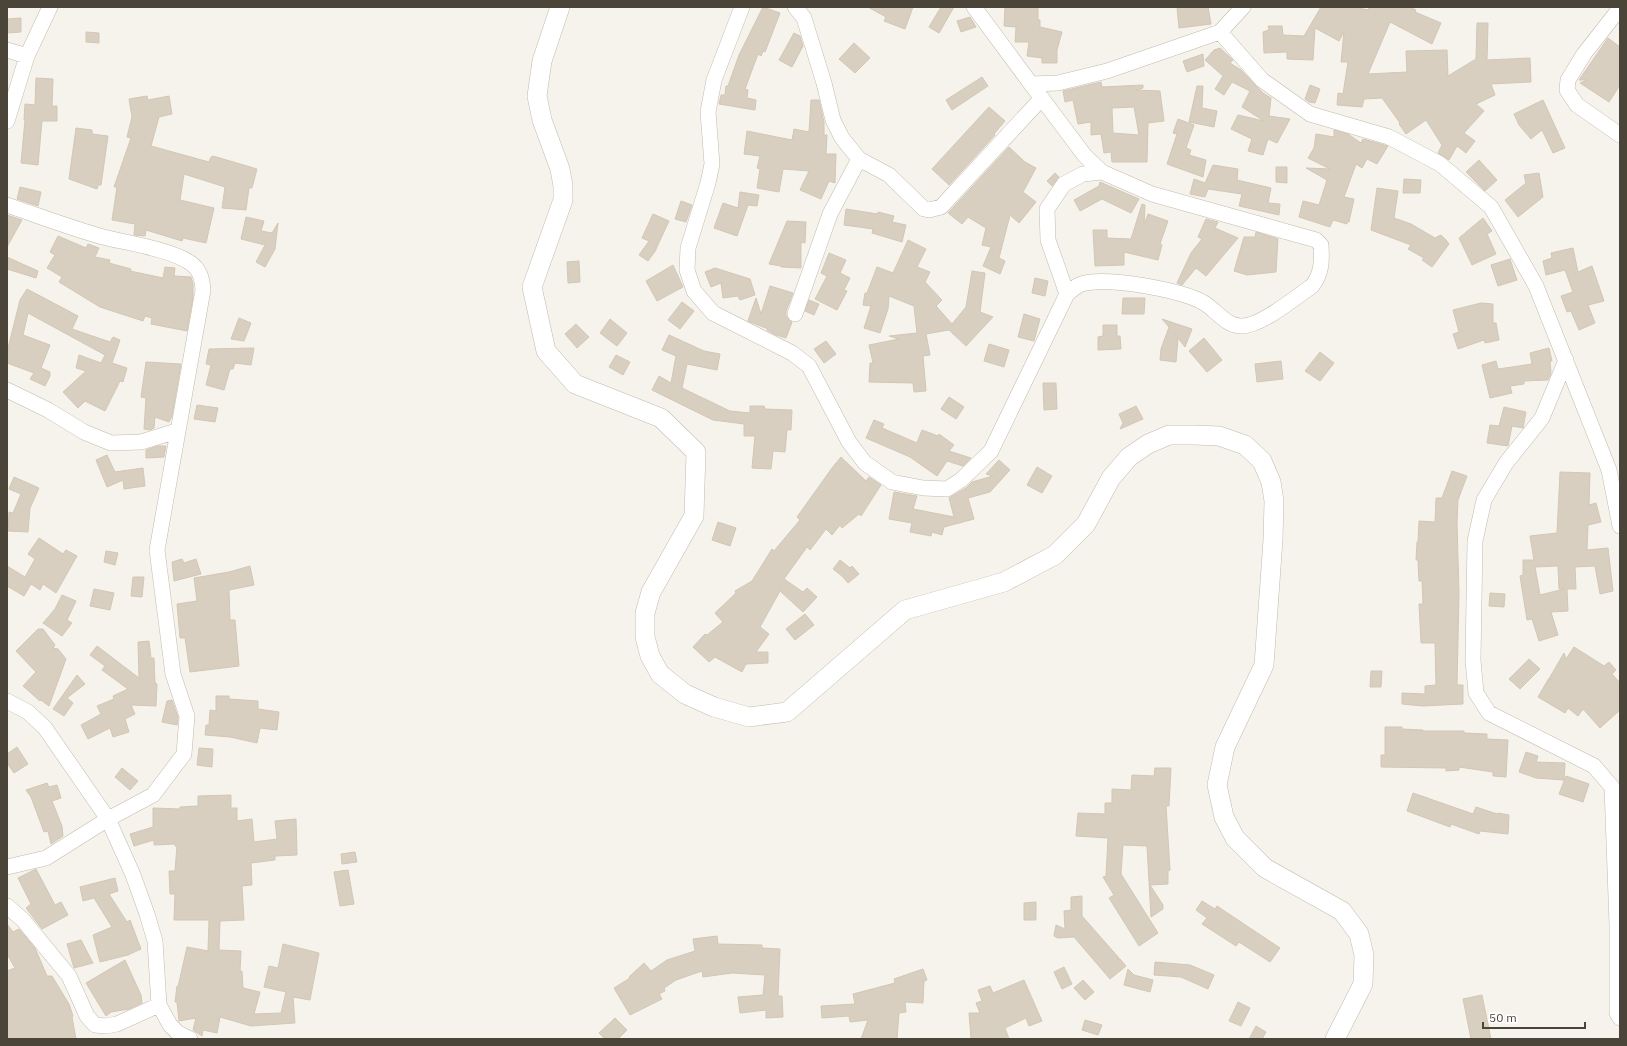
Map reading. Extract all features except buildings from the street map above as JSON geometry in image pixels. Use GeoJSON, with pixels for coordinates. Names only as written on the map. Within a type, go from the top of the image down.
{"type":"FeatureCollection","features":[{"type":"Feature","properties":{"kind":"street"},"geometry":{"type":"LineString","coordinates":[[7,121],[27,56],[50,7]]}},
{"type":"Feature","properties":{"kind":"street"},"geometry":{"type":"LineString","coordinates":[[560,7],[542,62],[537,96],[542,120],[560,169],[563,186],[563,200],[532,287],[546,351],[575,384],[661,418],[696,452],[694,516],[651,592],[645,613],[645,637],[650,656],[660,674],[685,694],[714,707],[749,718],[787,712],[905,610],[1004,582],[1055,555],[1086,524],[1111,478],[1129,458],[1148,444],[1169,435],[1193,435],[1219,436],[1245,445],[1262,461],[1271,482],[1274,501],[1273,540],[1264,665],[1225,747],[1217,785],[1224,817],[1235,838],[1266,868],[1342,911],[1359,934],[1364,955],[1363,984],[1335,1039]]}},
{"type":"Feature","properties":{"kind":"street"},"geometry":{"type":"LineString","coordinates":[[742,7],[714,80],[708,112],[712,164],[708,183],[688,248],[687,270],[694,291],[713,313],[792,353],[809,366],[849,442],[865,463],[892,482],[923,488],[947,489],[961,480],[992,451],[1067,294],[1079,285],[1096,281],[1129,284],[1186,295],[1204,302],[1230,323],[1242,326],[1258,323],[1312,286],[1318,279],[1321,268],[1322,254],[1321,246],[1316,240],[1152,194],[1102,172],[1085,156],[974,7]]}},
{"type":"Feature","properties":{"kind":"street"},"geometry":{"type":"LineString","coordinates":[[795,7],[804,18],[824,83],[833,120],[842,138],[859,159],[889,175],[924,209],[935,209],[941,206],[1042,98]]}},
{"type":"Feature","properties":{"kind":"street"},"geometry":{"type":"LineString","coordinates":[[1031,84],[1058,83],[1107,70],[1220,32],[1243,7]]}},
{"type":"Feature","properties":{"kind":"street"},"geometry":{"type":"LineString","coordinates":[[1620,8],[1584,54],[1568,80],[1567,90],[1577,105],[1620,135]]}},
{"type":"Feature","properties":{"kind":"street"},"geometry":{"type":"LineString","coordinates":[[1220,32],[1262,80],[1310,114],[1389,137],[1440,164],[1490,207],[1536,286],[1609,470],[1620,526]]}},
{"type":"Feature","properties":{"kind":"street"},"geometry":{"type":"LineString","coordinates":[[7,50],[27,56]]}},
{"type":"Feature","properties":{"kind":"street"},"geometry":{"type":"LineString","coordinates":[[795,314],[830,214],[859,159]]}},
{"type":"Feature","properties":{"kind":"street"},"geometry":{"type":"LineString","coordinates":[[1067,294],[1048,240],[1047,209],[1064,184],[1083,174],[1102,172]]}},
{"type":"Feature","properties":{"kind":"street"},"geometry":{"type":"LineString","coordinates":[[7,205],[102,237],[173,254],[198,269],[202,278],[203,290],[157,550],[173,674],[187,716],[184,754],[153,795],[108,819],[46,858],[7,867]]}},
{"type":"Feature","properties":{"kind":"street"},"geometry":{"type":"LineString","coordinates":[[1566,360],[1542,418],[1506,463],[1484,500],[1475,541],[1473,660],[1476,693],[1489,713],[1594,766],[1612,787],[1618,924],[1618,1014],[1620,1018]]}},
{"type":"Feature","properties":{"kind":"street"},"geometry":{"type":"LineString","coordinates":[[7,390],[48,410],[84,432],[111,443],[141,442],[177,431]]}},
{"type":"Feature","properties":{"kind":"street"},"geometry":{"type":"LineString","coordinates":[[7,701],[28,712],[45,728],[108,819],[133,875],[155,941],[159,1005],[170,1026],[178,1033],[190,1039]]}},
{"type":"Feature","properties":{"kind":"street"},"geometry":{"type":"LineString","coordinates":[[7,906],[23,920],[69,976],[87,1016],[95,1025],[106,1026],[117,1024],[159,1005]]}}]}
